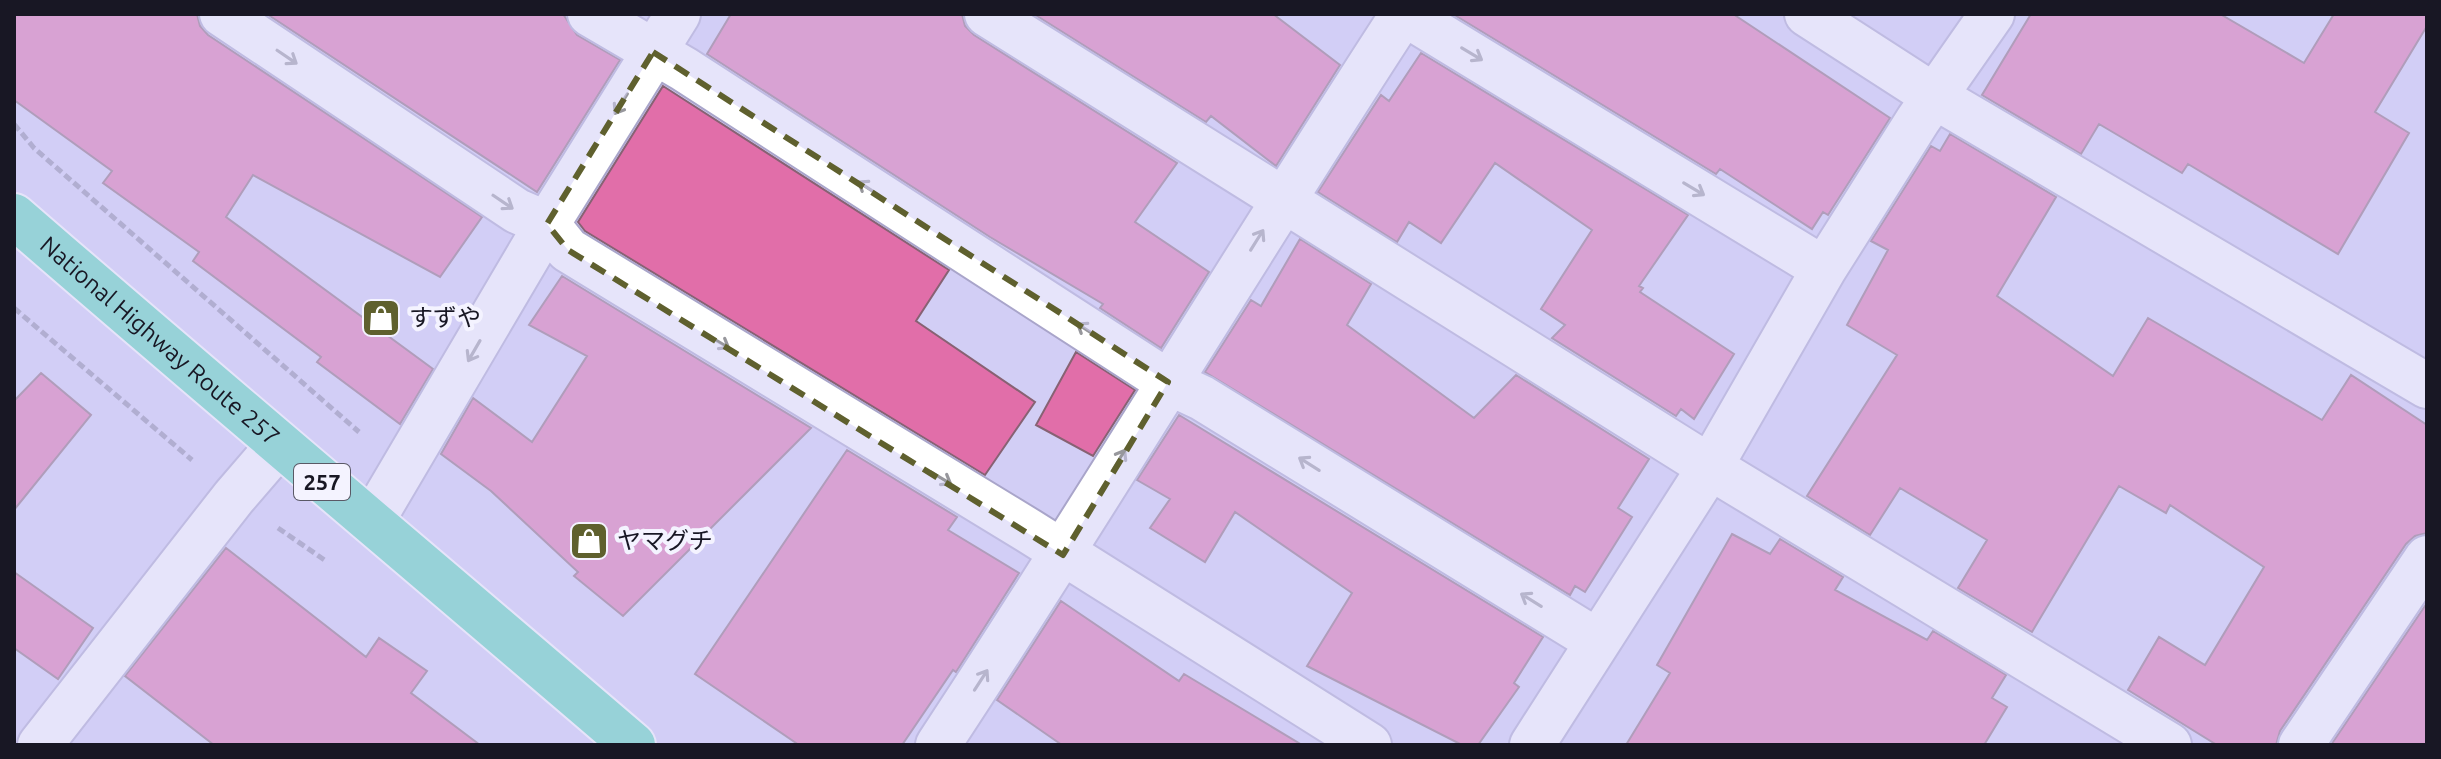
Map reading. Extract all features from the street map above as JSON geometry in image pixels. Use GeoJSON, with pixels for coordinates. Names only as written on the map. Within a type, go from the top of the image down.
{"type":"FeatureCollection","features":[{"type":"Feature","properties":{"kind":"highway","name":"National Highway Route 257"},"geometry":{"type":"LineString","coordinates":[[14,216],[278,446],[372,521],[633,745]]}},
{"type":"Feature","properties":{"kind":"street"},"geometry":{"type":"LineString","coordinates":[[222,14],[517,211],[547,224],[568,250],[1369,745]]}},
{"type":"Feature","properties":{"kind":"street"},"geometry":{"type":"LineString","coordinates":[[590,14],[684,69],[1168,382],[1202,398],[1597,641]]}},
{"type":"Feature","properties":{"kind":"street"},"geometry":{"type":"LineString","coordinates":[[372,521],[547,224],[678,14]]}},
{"type":"Feature","properties":{"kind":"street"},"geometry":{"type":"LineString","coordinates":[[987,14],[1710,467],[2169,745]]}},
{"type":"Feature","properties":{"kind":"street"},"geometry":{"type":"LineString","coordinates":[[938,745],[1063,555],[1282,200],[1404,14],[1824,269]]}},
{"type":"Feature","properties":{"kind":"street"},"geometry":{"type":"LineString","coordinates":[[1807,14],[1934,96],[2427,386]]}},
{"type":"Feature","properties":{"kind":"street"},"geometry":{"type":"LineString","coordinates":[[1532,745],[1710,467],[1824,269],[1934,96],[1992,14]]}},
{"type":"Feature","properties":{"kind":"street"},"geometry":{"type":"LineString","coordinates":[[40,745],[234,497],[278,446]]}},
{"type":"Feature","properties":{"kind":"street"},"geometry":{"type":"LineString","coordinates":[[2301,745],[2427,558]]}},
{"type":"Feature","properties":{"kind":"path"},"geometry":{"type":"LineString","coordinates":[[14,124],[34,148],[401,469]]}},
{"type":"Feature","properties":{"kind":"highlighted area"},"geometry":{"type":"Polygon","coordinates":[[[653,52],[1168,382],[1063,555],[568,250],[547,224],[653,52]]]}},
{"type":"Feature","properties":{"kind":"building"},"geometry":{"type":"Polygon","coordinates":[[[14,14],[197,14],[200,26],[208,35],[482,217],[440,277],[253,175],[226,217],[433,369],[400,424],[317,362],[321,357],[193,261],[199,252],[103,183],[112,171],[14,100],[14,14]]]}},
{"type":"Feature","properties":{"kind":"building"},"geometry":{"type":"Polygon","coordinates":[[[267,14],[563,14],[577,35],[620,60],[537,192],[267,14]]]}},
{"type":"Feature","properties":{"kind":"building"},"geometry":{"type":"Polygon","coordinates":[[[731,14],[962,14],[965,26],[974,35],[1177,163],[1135,222],[1209,272],[1161,348],[1100,308],[1103,304],[990,237],[707,54],[731,14]]]}},
{"type":"Feature","properties":{"kind":"building"},"geometry":{"type":"Polygon","coordinates":[[[1034,14],[1273,14],[1340,65],[1276,166],[1211,116],[1206,122],[1034,14]]]}},
{"type":"Feature","properties":{"kind":"building"},"geometry":{"type":"Polygon","coordinates":[[[1453,14],[1733,14],[1890,118],[1828,215],[1823,212],[1812,229],[1720,169],[1716,174],[1453,14]]]}},
{"type":"Feature","properties":{"kind":"building"},"geometry":{"type":"Polygon","coordinates":[[[2031,14],[2220,14],[2304,63],[2334,14],[2427,14],[2427,26],[2375,112],[2409,133],[2338,254],[2188,164],[2182,173],[2099,124],[2081,154],[1982,95],[2031,14]]]}},
{"type":"Feature","properties":{"kind":"building"},"geometry":{"type":"Polygon","coordinates":[[[1421,53],[1688,215],[1639,286],[1643,288],[1640,292],[1734,354],[1694,419],[1681,409],[1676,416],[1552,338],[1565,325],[1541,309],[1592,230],[1495,163],[1441,243],[1409,222],[1397,242],[1318,192],[1381,95],[1389,101],[1421,53]]]}},
{"type":"Feature","properties":{"kind":"building"},"geometry":{"type":"Polygon","coordinates":[[[663,86],[949,270],[916,321],[1035,402],[985,475],[585,231],[578,222],[663,86]]]}},
{"type":"Feature","properties":{"kind":"building"},"geometry":{"type":"Polygon","coordinates":[[[1950,134],[2056,197],[1997,296],[2113,376],[2148,318],[2322,420],[2351,375],[2427,425],[2427,533],[2415,536],[2406,544],[2280,731],[2276,745],[2217,745],[2128,690],[2159,637],[2205,665],[2264,567],[2170,505],[2166,513],[2119,486],[2032,632],[1958,588],[1987,540],[1900,488],[1870,535],[1807,496],[1897,355],[1847,325],[1888,250],[1871,241],[1931,146],[1940,151],[1950,134]]]}},
{"type":"Feature","properties":{"kind":"building"},"geometry":{"type":"Polygon","coordinates":[[[1300,239],[1371,284],[1347,325],[1474,418],[1516,375],[1649,459],[1618,508],[1632,517],[1585,592],[1575,586],[1570,595],[1205,372],[1251,300],[1261,306],[1300,239]]]}},
{"type":"Feature","properties":{"kind":"building"},"geometry":{"type":"Polygon","coordinates":[[[562,276],[811,428],[623,616],[574,576],[578,572],[491,491],[441,454],[473,398],[532,442],[587,356],[529,325],[562,276]]]}},
{"type":"Feature","properties":{"kind":"building"},"geometry":{"type":"Polygon","coordinates":[[[1076,352],[1135,390],[1093,456],[1036,425],[1076,352]]]}},
{"type":"Feature","properties":{"kind":"building"},"geometry":{"type":"Polygon","coordinates":[[[41,373],[91,415],[14,510],[14,401],[41,373]]]}},
{"type":"Feature","properties":{"kind":"building"},"geometry":{"type":"Polygon","coordinates":[[[1179,415],[1543,637],[1514,683],[1519,687],[1478,745],[1462,745],[1307,666],[1352,593],[1235,512],[1205,562],[1150,528],[1170,499],[1137,480],[1179,415]]]}},
{"type":"Feature","properties":{"kind":"building"},"geometry":{"type":"Polygon","coordinates":[[[847,450],[957,517],[948,530],[1019,573],[956,672],[953,670],[902,745],[799,745],[695,674],[847,450]]]}},
{"type":"Feature","properties":{"kind":"building"},"geometry":{"type":"Polygon","coordinates":[[[1732,534],[1770,554],[1780,539],[1843,577],[1835,590],[1927,640],[1933,631],[2006,675],[1992,698],[2007,707],[1984,745],[1626,745],[1670,673],[1657,665],[1732,534]]]}},
{"type":"Feature","properties":{"kind":"building"},"geometry":{"type":"Polygon","coordinates":[[[226,548],[366,657],[379,638],[427,671],[411,693],[480,745],[214,745],[125,676],[226,548]]]}},
{"type":"Feature","properties":{"kind":"building"},"geometry":{"type":"Polygon","coordinates":[[[14,572],[93,628],[58,679],[14,648],[14,572]]]}},
{"type":"Feature","properties":{"kind":"building"},"geometry":{"type":"Polygon","coordinates":[[[1061,601],[1179,681],[1184,674],[1302,745],[1062,745],[997,700],[1061,601]]]}},
{"type":"Feature","properties":{"kind":"building"},"geometry":{"type":"Polygon","coordinates":[[[2427,603],[2427,745],[2331,745],[2427,603]]]}},
{"type":"Feature","properties":{"kind":"place","name":"すずや"},"geometry":{"type":"Point","coordinates":[381,318]}},
{"type":"Feature","properties":{"kind":"place","name":"ヤマグチ"},"geometry":{"type":"Point","coordinates":[589,541]}}]}
